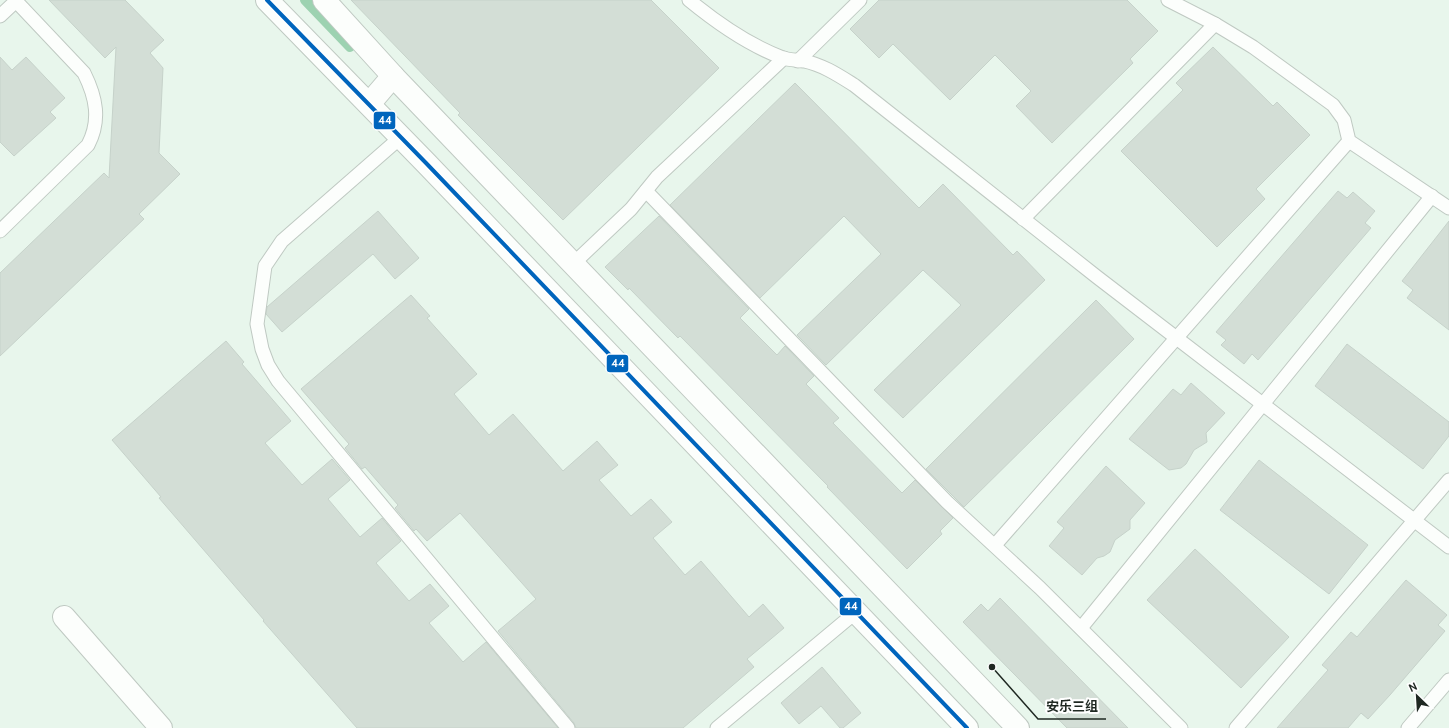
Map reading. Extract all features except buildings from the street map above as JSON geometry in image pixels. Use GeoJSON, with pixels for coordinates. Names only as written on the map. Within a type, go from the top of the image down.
{"type":"FeatureCollection","features":[{"type":"Feature","properties":{"kind":"street"},"geometry":{"type":"LineString","coordinates":[[267,0],[401,137],[967,728]]}},
{"type":"Feature","properties":{"kind":"street"},"geometry":{"type":"LineString","coordinates":[[324,0],[393,76],[574,263],[1018,728]]}},
{"type":"Feature","properties":{"kind":"street"},"geometry":{"type":"LineString","coordinates":[[369,104],[393,76]]}},
{"type":"Feature","properties":{"kind":"street"},"geometry":{"type":"LineString","coordinates":[[64,618],[161,728]]}},
{"type":"Feature","properties":{"kind":"lane"},"geometry":{"type":"LineString","coordinates":[[689,0],[727,29],[755,45],[784,58],[824,67],[854,85],[1176,338],[1449,547]]}},
{"type":"Feature","properties":{"kind":"lane"},"geometry":{"type":"LineString","coordinates":[[798,61],[860,0]]}},
{"type":"Feature","properties":{"kind":"lane"},"geometry":{"type":"LineString","coordinates":[[1168,0],[1254,47],[1333,105],[1344,120],[1349,141],[1449,208]]}},
{"type":"Feature","properties":{"kind":"lane"},"geometry":{"type":"LineString","coordinates":[[0,16],[15,1],[84,73],[94,98],[96,123],[88,145],[0,231]]}},
{"type":"Feature","properties":{"kind":"lane"},"geometry":{"type":"LineString","coordinates":[[1023,219],[1214,24]]}},
{"type":"Feature","properties":{"kind":"lane"},"geometry":{"type":"LineString","coordinates":[[574,263],[631,209],[657,177],[784,58]]}},
{"type":"Feature","properties":{"kind":"lane"},"geometry":{"type":"LineString","coordinates":[[401,137],[282,241],[265,266],[257,324],[262,349],[268,366],[278,381],[568,728]]}},
{"type":"Feature","properties":{"kind":"lane"},"geometry":{"type":"LineString","coordinates":[[995,545],[1349,141]]}},
{"type":"Feature","properties":{"kind":"lane"},"geometry":{"type":"LineString","coordinates":[[646,191],[947,502],[1040,588],[1181,728]]}},
{"type":"Feature","properties":{"kind":"lane"},"geometry":{"type":"LineString","coordinates":[[1081,628],[1432,196]]}},
{"type":"Feature","properties":{"kind":"lane"},"geometry":{"type":"LineString","coordinates":[[1236,728],[1449,480]]}},
{"type":"Feature","properties":{"kind":"lane"},"geometry":{"type":"LineString","coordinates":[[717,728],[856,612]]}},
{"type":"Feature","properties":{"kind":"lane"},"geometry":{"type":"LineString","coordinates":[[1408,728],[1449,680]]}},
{"type":"Feature","properties":{"kind":"waterway"},"geometry":{"type":"LineString","coordinates":[[305,0],[350,47]]}},
{"type":"Feature","properties":{"kind":"transit line","name":"44"},"geometry":{"type":"LineString","coordinates":[[267,0],[426,163],[967,728]]}},
{"type":"Feature","properties":{"kind":"place","name":"安乐三组"},"geometry":{"type":"Point","coordinates":[992,667]}}]}
